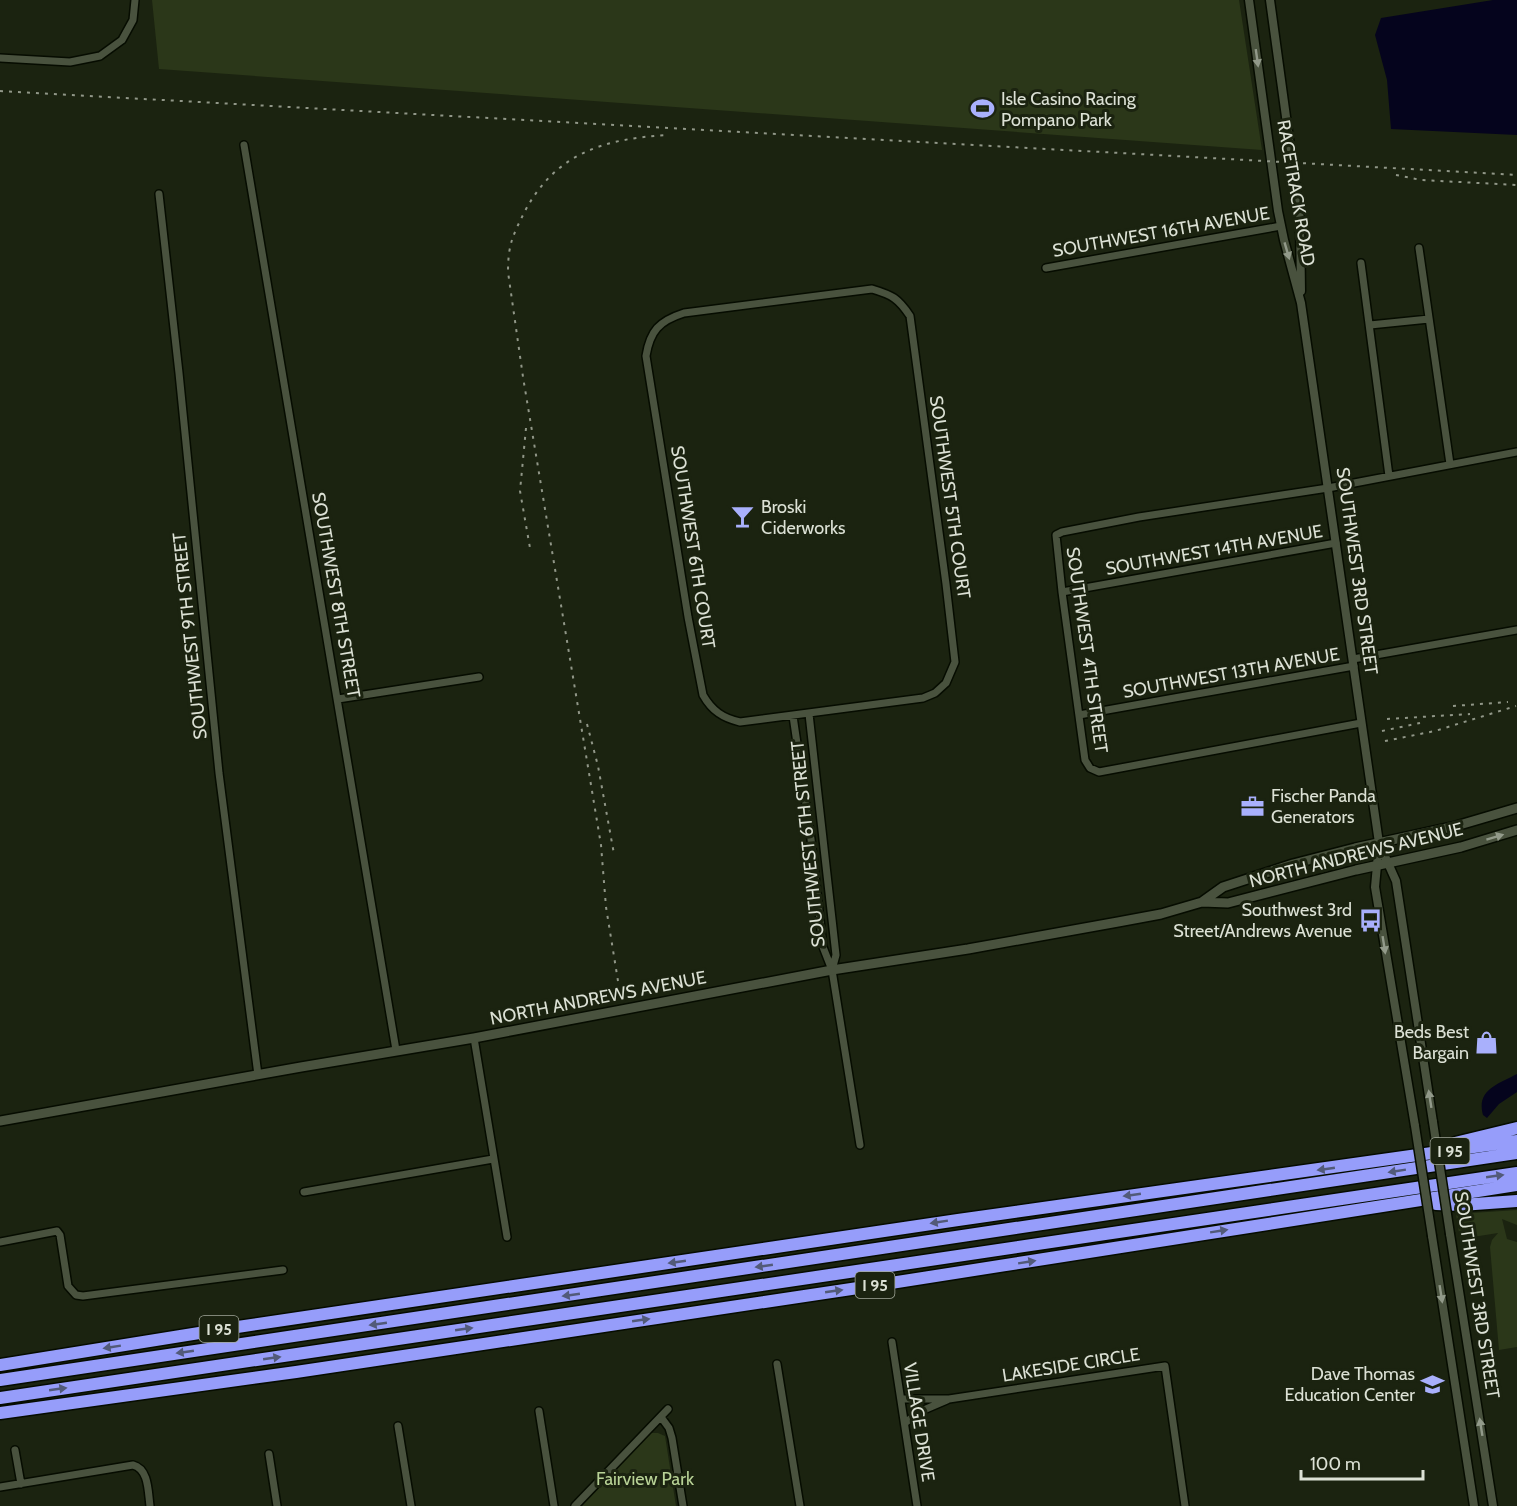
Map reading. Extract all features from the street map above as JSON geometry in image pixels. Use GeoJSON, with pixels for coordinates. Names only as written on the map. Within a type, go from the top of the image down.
{"type":"FeatureCollection","features":[{"type":"Feature","properties":{"kind":"highway"},"geometry":{"type":"LineString","coordinates":[[1383,1161],[1517,1128]]}},
{"type":"Feature","properties":{"kind":"highway","name":"I 95"},"geometry":{"type":"LineString","coordinates":[[0,1365],[213,1330],[1046,1207],[1517,1141]]}},
{"type":"Feature","properties":{"kind":"highway"},"geometry":{"type":"LineString","coordinates":[[0,1380],[1517,1154]]}},
{"type":"Feature","properties":{"kind":"highway"},"geometry":{"type":"LineString","coordinates":[[0,1398],[1517,1173]]}},
{"type":"Feature","properties":{"kind":"highway","name":"I 95"},"geometry":{"type":"LineString","coordinates":[[0,1413],[878,1285],[1517,1185]]}},
{"type":"Feature","properties":{"kind":"highway"},"geometry":{"type":"LineString","coordinates":[[1399,1203],[1461,1205],[1517,1201]]}},
{"type":"Feature","properties":{"kind":"highway"},"geometry":{"type":"LineString","coordinates":[[735,1253],[863,1252]]}},
{"type":"Feature","properties":{"kind":"highway"},"geometry":{"type":"LineString","coordinates":[[459,1347],[565,1314]]}},
{"type":"Feature","properties":{"kind":"main road","name":"NORTH ANDREWS AVENUE"},"geometry":{"type":"LineString","coordinates":[[1202,902],[1223,887],[1264,873],[1322,856],[1456,826],[1517,808]]}},
{"type":"Feature","properties":{"kind":"main road","name":"NORTH ANDREWS AVENUE"},"geometry":{"type":"LineString","coordinates":[[0,1121],[474,1038],[832,970],[1118,922],[1161,914],[1202,902],[1228,903],[1461,847],[1517,830]]}},
{"type":"Feature","properties":{"kind":"street"},"geometry":{"type":"LineString","coordinates":[[0,58],[70,62],[100,56],[122,40],[133,20],[135,0]]}},
{"type":"Feature","properties":{"kind":"street","name":"RACETRACK ROAD"},"geometry":{"type":"LineString","coordinates":[[1249,0],[1281,226],[1302,303]]}},
{"type":"Feature","properties":{"kind":"street","name":"RACETRACK ROAD"},"geometry":{"type":"LineString","coordinates":[[1270,0],[1300,219],[1302,303]]}},
{"type":"Feature","properties":{"kind":"street","name":"SOUTHWEST 8TH STREET"},"geometry":{"type":"LineString","coordinates":[[244,146],[396,1050]]}},
{"type":"Feature","properties":{"kind":"street","name":"SOUTHWEST 9TH STREET"},"geometry":{"type":"LineString","coordinates":[[159,194],[219,773],[258,1075]]}},
{"type":"Feature","properties":{"kind":"street","name":"SOUTHWEST 16TH AVENUE"},"geometry":{"type":"LineString","coordinates":[[1046,268],[1281,226]]}},
{"type":"Feature","properties":{"kind":"street"},"geometry":{"type":"LineString","coordinates":[[1419,248],[1450,464]]}},
{"type":"Feature","properties":{"kind":"street"},"geometry":{"type":"LineString","coordinates":[[1361,262],[1389,476]]}},
{"type":"Feature","properties":{"kind":"street","name":"SOUTHWEST 6TH COURT"},"geometry":{"type":"LineString","coordinates":[[793,716],[740,722],[717,713],[703,695],[688,617],[646,356],[648,342],[661,323],[684,313],[872,289],[889,294]]}},
{"type":"Feature","properties":{"kind":"street","name":"SOUTHWEST 5TH COURT"},"geometry":{"type":"LineString","coordinates":[[809,714],[923,698],[935,693],[946,683],[955,662],[910,316],[900,301],[889,294]]}},
{"type":"Feature","properties":{"kind":"street","name":"SOUTHWEST 3RD STREET"},"geometry":{"type":"LineString","coordinates":[[1302,303],[1379,843],[1375,887],[1474,1506]]}},
{"type":"Feature","properties":{"kind":"street"},"geometry":{"type":"LineString","coordinates":[[1370,325],[1429,319]]}},
{"type":"Feature","properties":{"kind":"street"},"geometry":{"type":"LineString","coordinates":[[1328,488],[1517,452]]}},
{"type":"Feature","properties":{"kind":"street","name":"SOUTHWEST 4TH STREET"},"geometry":{"type":"LineString","coordinates":[[1328,488],[1139,517],[1056,535],[1085,760],[1090,768],[1099,772],[1361,723]]}},
{"type":"Feature","properties":{"kind":"street","name":"SOUTHWEST 14TH AVENUE"},"geometry":{"type":"LineString","coordinates":[[1062,592],[1336,543]]}},
{"type":"Feature","properties":{"kind":"street","name":"SOUTHWEST 13TH AVENUE"},"geometry":{"type":"LineString","coordinates":[[1079,715],[1517,630]]}},
{"type":"Feature","properties":{"kind":"street"},"geometry":{"type":"LineString","coordinates":[[338,699],[479,677]]}},
{"type":"Feature","properties":{"kind":"street"},"geometry":{"type":"LineString","coordinates":[[793,716],[809,714]]}},
{"type":"Feature","properties":{"kind":"street","name":"SOUTHWEST 6TH STREET"},"geometry":{"type":"LineString","coordinates":[[809,714],[836,955],[832,970]]}},
{"type":"Feature","properties":{"kind":"street","name":"SOUTHWEST 6TH STREET"},"geometry":{"type":"LineString","coordinates":[[793,716],[824,947],[832,970],[860,1145]]}},
{"type":"Feature","properties":{"kind":"street","name":"SOUTHWEST 3RD STREET"},"geometry":{"type":"LineString","coordinates":[[1379,843],[1396,881],[1493,1506]]}},
{"type":"Feature","properties":{"kind":"street"},"geometry":{"type":"LineString","coordinates":[[474,1038],[507,1237]]}},
{"type":"Feature","properties":{"kind":"street"},"geometry":{"type":"LineString","coordinates":[[304,1192],[493,1159]]}},
{"type":"Feature","properties":{"kind":"street"},"geometry":{"type":"LineString","coordinates":[[0,1242],[57,1231],[68,1286],[76,1295],[83,1296],[283,1270]]}},
{"type":"Feature","properties":{"kind":"street","name":"VILLAGE DRIVE"},"geometry":{"type":"LineString","coordinates":[[892,1342],[917,1506]]}},
{"type":"Feature","properties":{"kind":"street"},"geometry":{"type":"LineString","coordinates":[[777,1364],[800,1506]]}},
{"type":"Feature","properties":{"kind":"street","name":"LAKESIDE CIRCLE"},"geometry":{"type":"LineString","coordinates":[[901,1399],[949,1399],[1165,1366],[1185,1506]]}},
{"type":"Feature","properties":{"kind":"street","name":"LAKESIDE CIRCLE"},"geometry":{"type":"LineString","coordinates":[[904,1423],[919,1412],[949,1399]]}},
{"type":"Feature","properties":{"kind":"street"},"geometry":{"type":"LineString","coordinates":[[575,1506],[668,1409]]}},
{"type":"Feature","properties":{"kind":"street"},"geometry":{"type":"LineString","coordinates":[[539,1411],[554,1506]]}},
{"type":"Feature","properties":{"kind":"street"},"geometry":{"type":"LineString","coordinates":[[661,1417],[671,1434],[683,1506]]}},
{"type":"Feature","properties":{"kind":"street"},"geometry":{"type":"LineString","coordinates":[[398,1426],[411,1506]]}},
{"type":"Feature","properties":{"kind":"street"},"geometry":{"type":"LineString","coordinates":[[15,1450],[21,1484]]}},
{"type":"Feature","properties":{"kind":"street"},"geometry":{"type":"LineString","coordinates":[[269,1454],[277,1506]]}},
{"type":"Feature","properties":{"kind":"street"},"geometry":{"type":"LineString","coordinates":[[0,1487],[125,1466],[139,1467],[146,1479],[150,1506]]}},
{"type":"Feature","properties":{"kind":"green space","name":"Isle Casino Racing Pompano Park"},"geometry":{"type":"Polygon","coordinates":[[[152,0],[1239,0],[1262,150],[159,69],[152,0]]]}},
{"type":"Feature","properties":{"kind":"green space"},"geometry":{"type":"Polygon","coordinates":[[[1517,1210],[1517,1225],[1502,1219],[1507,1239],[1517,1242],[1517,1347],[1499,1350],[1490,1247],[1498,1233],[1460,1239],[1456,1214],[1517,1210]]]}},
{"type":"Feature","properties":{"kind":"green space","name":"Fairview Park"},"geometry":{"type":"Polygon","coordinates":[[[651,1433],[665,1436],[676,1506],[582,1506],[651,1433]]]}},
{"type":"Feature","properties":{"kind":"water"},"geometry":{"type":"Polygon","coordinates":[[[1493,0],[1517,0],[1517,135],[1391,129],[1387,80],[1375,35],[1381,18],[1493,0]]]}},
{"type":"Feature","properties":{"kind":"water"},"geometry":{"type":"Polygon","coordinates":[[[1517,1074],[1517,1092],[1499,1104],[1487,1118],[1483,1115],[1483,1099],[1490,1089],[1517,1074]]]}},
{"type":"Feature","properties":{"kind":"railway"},"geometry":{"type":"LineString","coordinates":[[0,91],[1517,175]]}},
{"type":"Feature","properties":{"kind":"railway"},"geometry":{"type":"LineString","coordinates":[[618,981],[606,907],[601,845],[523,377],[508,262],[517,227],[537,191],[551,175],[584,153],[602,146],[622,140],[666,135]]}},
{"type":"Feature","properties":{"kind":"railway"},"geometry":{"type":"LineString","coordinates":[[1396,175],[1421,180],[1517,185]]}},
{"type":"Feature","properties":{"kind":"railway"},"geometry":{"type":"LineString","coordinates":[[526,428],[520,491],[530,548]]}},
{"type":"Feature","properties":{"kind":"railway"},"geometry":{"type":"LineString","coordinates":[[1453,706],[1508,702]]}},
{"type":"Feature","properties":{"kind":"railway"},"geometry":{"type":"LineString","coordinates":[[1385,741],[1435,731],[1516,706]]}},
{"type":"Feature","properties":{"kind":"railway"},"geometry":{"type":"LineString","coordinates":[[1387,719],[1470,714]]}},
{"type":"Feature","properties":{"kind":"railway"},"geometry":{"type":"LineString","coordinates":[[1382,731],[1420,723]]}},
{"type":"Feature","properties":{"kind":"railway"},"geometry":{"type":"LineString","coordinates":[[587,724],[598,766],[614,854]]}},
{"type":"Feature","properties":{"kind":"place","name":"Isle Casino Racing Pompano Park"},"geometry":{"type":"Point","coordinates":[983,109]}},
{"type":"Feature","properties":{"kind":"place","name":"Broski Ciderworks"},"geometry":{"type":"Point","coordinates":[743,517]}},
{"type":"Feature","properties":{"kind":"place","name":"Fischer Panda Generators"},"geometry":{"type":"Point","coordinates":[1253,806]}},
{"type":"Feature","properties":{"kind":"place","name":"Southwest 3rd Street/Andrews Avenue"},"geometry":{"type":"Point","coordinates":[1370,920]}},
{"type":"Feature","properties":{"kind":"place","name":"Beds Best Bargain"},"geometry":{"type":"Point","coordinates":[1487,1042]}},
{"type":"Feature","properties":{"kind":"place","name":"Dave Thomas Education Center"},"geometry":{"type":"Point","coordinates":[1433,1384]}}]}
